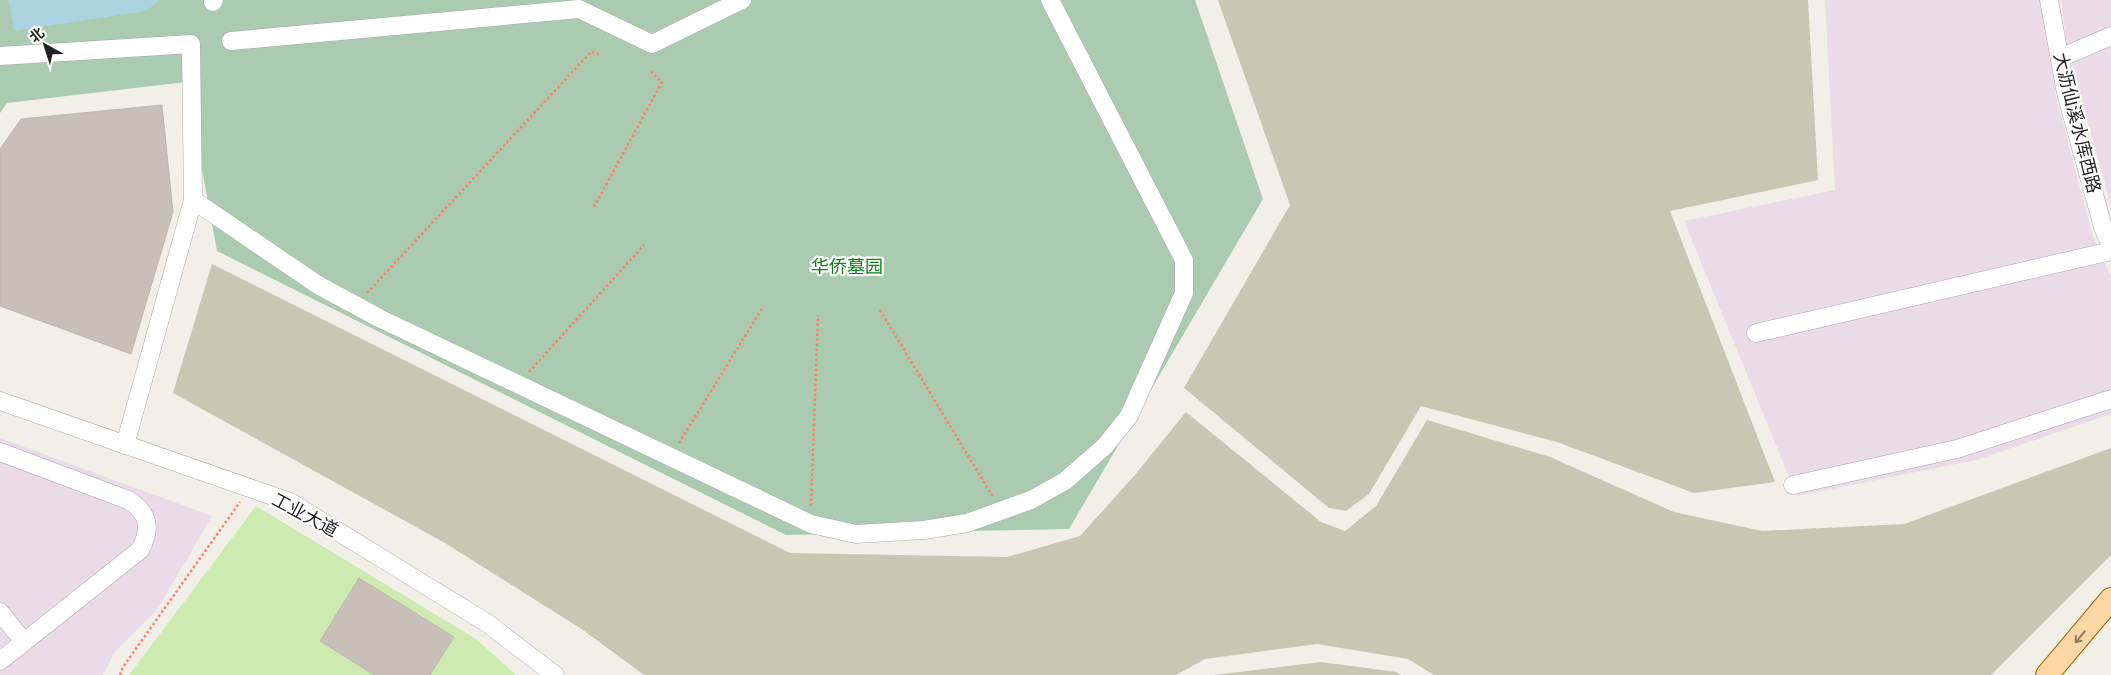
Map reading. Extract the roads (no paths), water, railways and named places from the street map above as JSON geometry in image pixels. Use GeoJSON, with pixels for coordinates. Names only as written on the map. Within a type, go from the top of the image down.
{"type":"FeatureCollection","features":[{"type":"Feature","properties":{"kind":"main road"},"geometry":{"type":"LineString","coordinates":[[2047,675],[2111,599]]}},
{"type":"Feature","properties":{"kind":"street"},"geometry":{"type":"LineString","coordinates":[[230,41],[578,9],[652,44],[742,0]]}},
{"type":"Feature","properties":{"kind":"street"},"geometry":{"type":"LineString","coordinates":[[193,200],[318,284],[356,306],[811,524],[856,534],[876,534],[924,530],[967,522],[1032,500],[1065,481],[1104,446],[1129,416],[1184,293],[1184,260],[1050,0]]}},
{"type":"Feature","properties":{"kind":"street","name":"大沥仙溪水库西路"},"geometry":{"type":"LineString","coordinates":[[2049,0],[2071,112],[2103,227],[2111,245]]}},
{"type":"Feature","properties":{"kind":"street"},"geometry":{"type":"LineString","coordinates":[[2060,58],[2111,36]]}},
{"type":"Feature","properties":{"kind":"street"},"geometry":{"type":"LineString","coordinates":[[0,56],[191,44],[193,200],[125,445]]}},
{"type":"Feature","properties":{"kind":"street"},"geometry":{"type":"LineString","coordinates":[[1756,333],[2111,251]]}},
{"type":"Feature","properties":{"kind":"street"},"geometry":{"type":"LineString","coordinates":[[1793,485],[1957,449],[2111,399]]}},
{"type":"Feature","properties":{"kind":"street","name":"工业大道"},"geometry":{"type":"LineString","coordinates":[[0,400],[290,502],[487,623],[555,675]]}},
{"type":"Feature","properties":{"kind":"street"},"geometry":{"type":"LineString","coordinates":[[0,452],[128,500],[140,508],[148,526],[146,540],[140,550],[0,661]]}},
{"type":"Feature","properties":{"kind":"street"},"geometry":{"type":"LineString","coordinates":[[0,612],[24,642]]}},
{"type":"Feature","properties":{"kind":"water"},"geometry":{"type":"Polygon","coordinates":[[[9,0],[160,0],[146,11],[14,31],[9,0]]]}},
{"type":"Feature","properties":{"kind":"park label","name":"华侨墓园"},"geometry":{"type":"Point","coordinates":[847,267]}}]}
